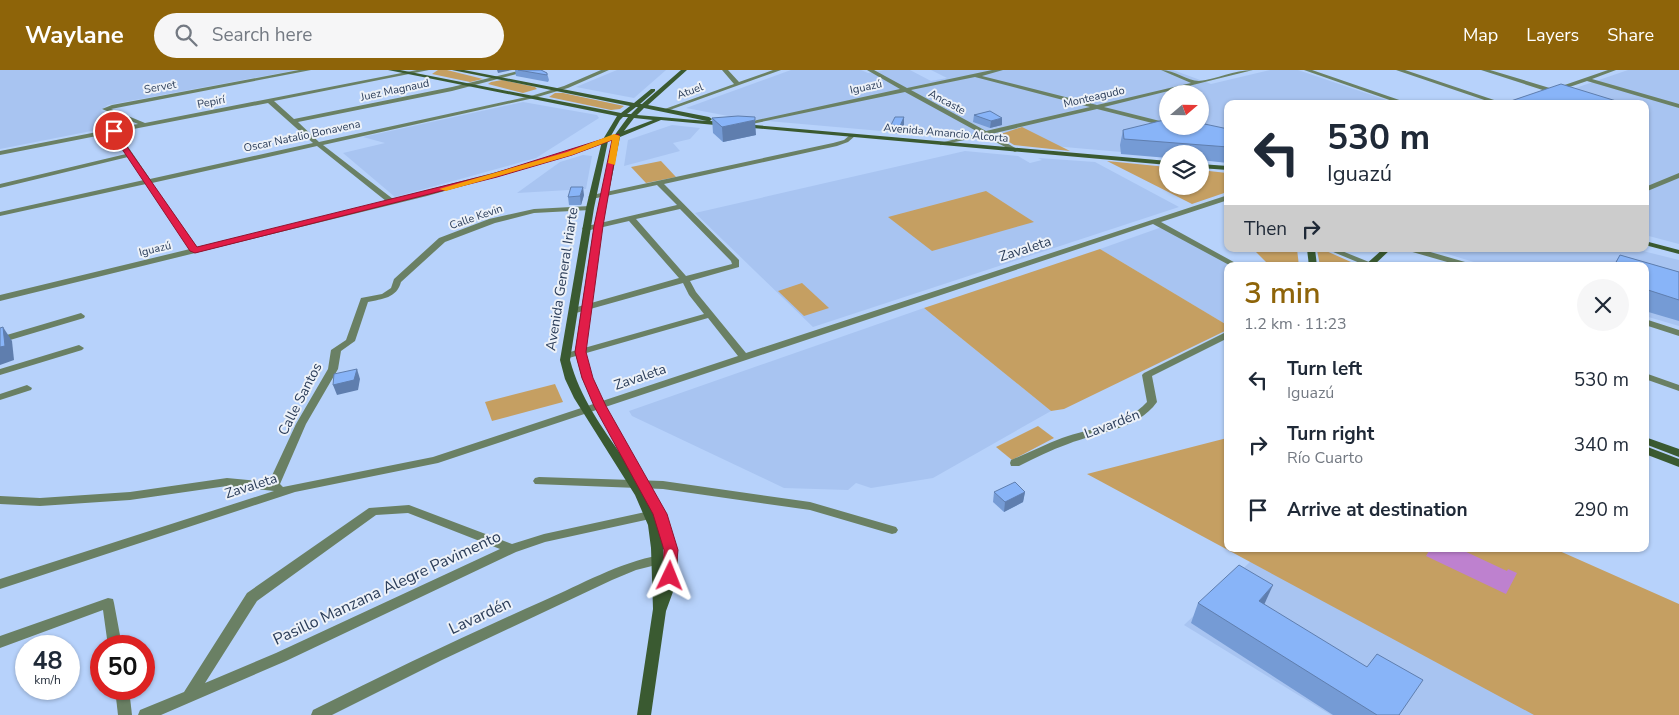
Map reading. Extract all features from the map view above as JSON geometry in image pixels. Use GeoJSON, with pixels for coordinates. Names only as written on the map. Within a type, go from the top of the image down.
{"type":"FeatureCollection","features":[{"type":"Feature","properties":{"kind":"main road","name":"Avenida Amancio Alcorta"},"geometry":{"type":"LineString","coordinates":[[392,70],[621,115],[659,120],[1159,162]]}},
{"type":"Feature","properties":{"kind":"main road","name":"Avenida Amancio Alcorta"},"geometry":{"type":"LineString","coordinates":[[456,70],[689,114],[724,124]]}},
{"type":"Feature","properties":{"kind":"main road","name":"Avenida General Iriarte"},"geometry":{"type":"LineString","coordinates":[[659,611],[668,589],[672,562],[671,550],[660,514],[587,410],[568,373],[566,356],[592,197],[605,141],[610,128],[621,115],[665,82],[676,70]]}},
{"type":"Feature","properties":{"kind":"main road","name":"Avenida General Iriarte"},"geometry":{"type":"LineString","coordinates":[[644,715],[659,611],[660,560],[650,515],[638,483],[587,378],[580,352],[598,226],[617,136],[643,105],[684,70]]}},
{"type":"Feature","properties":{"kind":"main road"},"geometry":{"type":"LineString","coordinates":[[659,120],[665,114],[665,110]]}},
{"type":"Feature","properties":{"kind":"main road","name":"Iguazú"},"geometry":{"type":"LineString","coordinates":[[617,136],[659,120]]}},
{"type":"Feature","properties":{"kind":"main road"},"geometry":{"type":"LineString","coordinates":[[1209,167],[1224,168]]}},
{"type":"Feature","properties":{"kind":"main road"},"geometry":{"type":"LineString","coordinates":[[1649,244],[1679,252]]}},
{"type":"Feature","properties":{"kind":"main road"},"geometry":{"type":"LineString","coordinates":[[1372,262],[1384,252]]}},
{"type":"Feature","properties":{"kind":"main road"},"geometry":{"type":"LineString","coordinates":[[1649,442],[1679,453]]}},
{"type":"Feature","properties":{"kind":"main road"},"geometry":{"type":"LineString","coordinates":[[1649,452],[1679,463]]}},
{"type":"Feature","properties":{"kind":"street","name":"Servet"},"geometry":{"type":"LineString","coordinates":[[144,125],[106,111],[106,108],[308,70]]}},
{"type":"Feature","properties":{"kind":"street","name":"Pepirí"},"geometry":{"type":"LineString","coordinates":[[0,153],[426,70]]}},
{"type":"Feature","properties":{"kind":"street","name":"Juez Magnaud"},"geometry":{"type":"LineString","coordinates":[[295,121],[470,85],[529,70]]}},
{"type":"Feature","properties":{"kind":"street","name":"Oscar Natalio Bonavena"},"geometry":{"type":"LineString","coordinates":[[0,214],[532,97],[557,90],[606,70]]}},
{"type":"Feature","properties":{"kind":"street"},"geometry":{"type":"LineString","coordinates":[[725,70],[738,84]]}},
{"type":"Feature","properties":{"kind":"street","name":"Atuel"},"geometry":{"type":"LineString","coordinates":[[665,110],[778,70]]}},
{"type":"Feature","properties":{"kind":"street","name":"Ancaste"},"geometry":{"type":"LineString","coordinates":[[870,70],[1015,150]]}},
{"type":"Feature","properties":{"kind":"street","name":"Iguazú"},"geometry":{"type":"LineString","coordinates":[[736,125],[1000,70]]}},
{"type":"Feature","properties":{"kind":"street"},"geometry":{"type":"LineString","coordinates":[[1164,70],[1197,83]]}},
{"type":"Feature","properties":{"kind":"street","name":"Monteagudo"},"geometry":{"type":"LineString","coordinates":[[942,144],[1250,70]]}},
{"type":"Feature","properties":{"kind":"street"},"geometry":{"type":"LineString","coordinates":[[1308,70],[1396,100]]}},
{"type":"Feature","properties":{"kind":"street"},"geometry":{"type":"LineString","coordinates":[[1399,70],[1491,100]]}},
{"type":"Feature","properties":{"kind":"street"},"geometry":{"type":"LineString","coordinates":[[1484,70],[1552,91]]}},
{"type":"Feature","properties":{"kind":"street"},"geometry":{"type":"LineString","coordinates":[[1588,70],[1602,74]]}},
{"type":"Feature","properties":{"kind":"street"},"geometry":{"type":"LineString","coordinates":[[1537,96],[1612,70]]}},
{"type":"Feature","properties":{"kind":"street"},"geometry":{"type":"LineString","coordinates":[[975,76],[1159,123]]}},
{"type":"Feature","properties":{"kind":"street"},"geometry":{"type":"LineString","coordinates":[[1586,79],[1679,106]]}},
{"type":"Feature","properties":{"kind":"street"},"geometry":{"type":"LineString","coordinates":[[270,101],[295,121],[318,144],[392,202]]}},
{"type":"Feature","properties":{"kind":"street"},"geometry":{"type":"LineString","coordinates":[[114,131],[195,251]]}},
{"type":"Feature","properties":{"kind":"street","name":"Iguazú"},"geometry":{"type":"LineString","coordinates":[[0,298],[392,202],[521,168],[617,136]]}},
{"type":"Feature","properties":{"kind":"street"},"geometry":{"type":"LineString","coordinates":[[592,197],[834,145],[846,141],[852,136]]}},
{"type":"Feature","properties":{"kind":"street"},"geometry":{"type":"LineString","coordinates":[[0,186],[130,155]]}},
{"type":"Feature","properties":{"kind":"street"},"geometry":{"type":"LineString","coordinates":[[1649,188],[1679,175]]}},
{"type":"Feature","properties":{"kind":"street"},"geometry":{"type":"LineString","coordinates":[[573,312],[730,269],[737,264],[659,183]]}},
{"type":"Feature","properties":{"kind":"street","name":"Zavaleta"},"geometry":{"type":"LineString","coordinates":[[0,584],[294,488],[434,460],[1224,198]]}},
{"type":"Feature","properties":{"kind":"street"},"geometry":{"type":"LineString","coordinates":[[586,229],[682,206]]}},
{"type":"Feature","properties":{"kind":"street","name":"Calle Kevin"},"geometry":{"type":"LineString","coordinates":[[364,300],[385,296],[395,289],[397,282],[442,240],[492,221],[534,211],[590,208]]}},
{"type":"Feature","properties":{"kind":"street"},"geometry":{"type":"LineString","coordinates":[[631,218],[686,281],[692,293],[746,358]]}},
{"type":"Feature","properties":{"kind":"street"},"geometry":{"type":"LineString","coordinates":[[1155,222],[1230,262]]}},
{"type":"Feature","properties":{"kind":"street"},"geometry":{"type":"LineString","coordinates":[[1337,252],[1362,262]]}},
{"type":"Feature","properties":{"kind":"street"},"geometry":{"type":"LineString","coordinates":[[1422,252],[1455,262]]}},
{"type":"Feature","properties":{"kind":"street","name":"Calle Santos"},"geometry":{"type":"LineString","coordinates":[[273,486],[301,424],[333,369],[336,350],[350,341],[364,300]]}},
{"type":"Feature","properties":{"kind":"street"},"geometry":{"type":"LineString","coordinates":[[566,356],[710,315]]}},
{"type":"Feature","properties":{"kind":"street"},"geometry":{"type":"LineString","coordinates":[[0,340],[81,316]]}},
{"type":"Feature","properties":{"kind":"street"},"geometry":{"type":"LineString","coordinates":[[1649,323],[1679,333]]}},
{"type":"Feature","properties":{"kind":"street","name":"Lavardén"},"geometry":{"type":"LineString","coordinates":[[1015,463],[1065,441],[1114,426],[1146,411],[1152,402],[1147,375],[1224,336]]}},
{"type":"Feature","properties":{"kind":"street"},"geometry":{"type":"LineString","coordinates":[[0,372],[79,348]]}},
{"type":"Feature","properties":{"kind":"street"},"geometry":{"type":"LineString","coordinates":[[1649,377],[1679,388]]}},
{"type":"Feature","properties":{"kind":"street"},"geometry":{"type":"LineString","coordinates":[[0,397],[27,388]]}},
{"type":"Feature","properties":{"kind":"street"},"geometry":{"type":"LineString","coordinates":[[539,481],[638,483],[810,506],[892,530]]}},
{"type":"Feature","properties":{"kind":"street"},"geometry":{"type":"LineString","coordinates":[[0,500],[40,502],[130,496],[227,482],[294,488]]}},
{"type":"Feature","properties":{"kind":"street"},"geometry":{"type":"LineString","coordinates":[[189,696],[252,597],[373,511],[408,509],[512,549]]}},
{"type":"Feature","properties":{"kind":"street","name":"Pasillo Manzana Alegre Pavimento"},"geometry":{"type":"LineString","coordinates":[[145,715],[281,657],[512,549],[544,538],[650,515]]}},
{"type":"Feature","properties":{"kind":"street","name":"Lavardén"},"geometry":{"type":"LineString","coordinates":[[318,715],[425,660],[527,613],[630,568],[660,560]]}},
{"type":"Feature","properties":{"kind":"street"},"geometry":{"type":"LineString","coordinates":[[0,642],[108,603],[113,635]]}},
{"type":"Feature","properties":{"kind":"street"},"geometry":{"type":"LineString","coordinates":[[124,700],[126,715]]}},
{"type":"Feature","properties":{"kind":"shaded area"},"geometry":{"type":"Polygon","coordinates":[[[0,70],[297,70],[108,105],[101,110],[132,123],[0,149],[0,70]]]}},
{"type":"Feature","properties":{"kind":"shaded area"},"geometry":{"type":"Polygon","coordinates":[[[438,70],[447,70],[483,79],[470,82],[432,74],[438,70]]]}},
{"type":"Feature","properties":{"kind":"shaded area"},"geometry":{"type":"Polygon","coordinates":[[[617,70],[666,70],[634,98],[576,87],[617,70]]]}},
{"type":"Feature","properties":{"kind":"shaded area"},"geometry":{"type":"Polygon","coordinates":[[[791,70],[861,70],[868,73],[884,70],[910,70],[931,81],[947,78],[931,70],[1173,70],[1211,84],[1270,70],[1298,70],[1386,100],[1224,100],[1224,161],[1209,157],[1209,145],[1159,145],[1159,155],[744,119],[686,108],[791,70]]]}},
{"type":"Feature","properties":{"kind":"shaded area"},"geometry":{"type":"Polygon","coordinates":[[[1628,70],[1679,70],[1679,244],[1649,236],[1649,100],[1541,100],[1628,70]]]}},
{"type":"Feature","properties":{"kind":"shaded area"},"geometry":{"type":"Polygon","coordinates":[[[502,80],[537,89],[523,93],[488,84],[502,80]]]}},
{"type":"Feature","properties":{"kind":"shaded area"},"geometry":{"type":"Polygon","coordinates":[[[555,93],[624,106],[620,109],[611,110],[549,97],[555,93]]]}},
{"type":"Feature","properties":{"kind":"shaded area"},"geometry":{"type":"Polygon","coordinates":[[[523,102],[597,115],[599,118],[536,158],[395,197],[343,153],[385,143],[363,137],[523,102]]]}},
{"type":"Feature","properties":{"kind":"shaded area"},"geometry":{"type":"Polygon","coordinates":[[[672,125],[700,128],[690,139],[673,143],[680,151],[624,166],[628,140],[672,125]]]}},
{"type":"Feature","properties":{"kind":"shaded area"},"geometry":{"type":"Polygon","coordinates":[[[1022,127],[1070,151],[1014,145],[998,135],[1022,127]]]}},
{"type":"Feature","properties":{"kind":"shaded area"},"geometry":{"type":"Polygon","coordinates":[[[965,151],[1018,156],[1030,163],[1042,160],[1038,158],[1095,162],[1179,207],[813,327],[695,213],[965,151]]]}},
{"type":"Feature","properties":{"kind":"shaded area"},"geometry":{"type":"Polygon","coordinates":[[[583,155],[592,156],[586,189],[517,193],[560,162],[583,155]]]}},
{"type":"Feature","properties":{"kind":"shaded area"},"geometry":{"type":"Polygon","coordinates":[[[661,161],[676,177],[646,183],[631,167],[661,161]]]}},
{"type":"Feature","properties":{"kind":"shaded area"},"geometry":{"type":"Polygon","coordinates":[[[1107,161],[1159,166],[1159,187],[1107,161]]]}},
{"type":"Feature","properties":{"kind":"shaded area"},"geometry":{"type":"Polygon","coordinates":[[[1209,171],[1224,173],[1224,193],[1192,204],[1174,195],[1209,195],[1209,171]]]}},
{"type":"Feature","properties":{"kind":"shaded area"},"geometry":{"type":"Polygon","coordinates":[[[986,191],[1034,222],[932,251],[888,217],[986,191]]]}},
{"type":"Feature","properties":{"kind":"shaded area"},"geometry":{"type":"Polygon","coordinates":[[[1162,227],[1226,262],[1224,262],[1224,323],[1100,249],[1162,227]]]}},
{"type":"Feature","properties":{"kind":"shaded area"},"geometry":{"type":"Polygon","coordinates":[[[1100,249],[1224,323],[1224,331],[1064,409],[1051,411],[924,308],[1100,249]]]}},
{"type":"Feature","properties":{"kind":"shaded area"},"geometry":{"type":"Polygon","coordinates":[[[1256,252],[1297,252],[1299,262],[1266,262],[1256,252]]]}},
{"type":"Feature","properties":{"kind":"shaded area"},"geometry":{"type":"Polygon","coordinates":[[[1317,252],[1328,252],[1351,262],[1319,262],[1317,252]]]}},
{"type":"Feature","properties":{"kind":"shaded area"},"geometry":{"type":"Polygon","coordinates":[[[1441,252],[1647,252],[1679,260],[1679,326],[1649,317],[1649,262],[1474,262],[1441,252]]]}},
{"type":"Feature","properties":{"kind":"shaded area"},"geometry":{"type":"Polygon","coordinates":[[[802,283],[829,308],[804,316],[778,291],[802,283]]]}},
{"type":"Feature","properties":{"kind":"shaded area"},"geometry":{"type":"Polygon","coordinates":[[[924,308],[1051,411],[933,478],[871,488],[856,483],[848,490],[784,488],[632,416],[629,411],[924,308]]]}},
{"type":"Feature","properties":{"kind":"shaded area"},"geometry":{"type":"Polygon","coordinates":[[[555,384],[563,402],[492,421],[485,402],[555,384]]]}},
{"type":"Feature","properties":{"kind":"shaded area"},"geometry":{"type":"Polygon","coordinates":[[[1038,426],[1054,438],[1012,460],[996,447],[1038,426]]]}},
{"type":"Feature","properties":{"kind":"shaded area"},"geometry":{"type":"Polygon","coordinates":[[[1224,439],[1224,548],[1087,474],[1224,439]]]}},
{"type":"Feature","properties":{"kind":"shaded area"},"geometry":{"type":"Polygon","coordinates":[[[1232,552],[1562,552],[1679,604],[1679,715],[1534,715],[1232,552]]]}},
{"type":"Feature","properties":{"kind":"shaded area"},"geometry":{"type":"Polygon","coordinates":[[[1428,552],[1466,552],[1507,571],[1508,569],[1517,573],[1506,594],[1426,556],[1428,552]]]}},
{"type":"Feature","properties":{"kind":"shaded area"},"geometry":{"type":"Polygon","coordinates":[[[1251,561],[1536,715],[1331,715],[1184,625],[1251,561]]]}},
{"type":"Feature","properties":{"kind":"building"},"geometry":{"type":"Polygon","coordinates":[[[518,70],[541,70],[547,73],[547,75],[518,70]]]}},
{"type":"Feature","properties":{"kind":"building"},"geometry":{"type":"Polygon","coordinates":[[[1561,84],[1613,100],[1514,100],[1561,84]]]}},
{"type":"Feature","properties":{"kind":"building"},"geometry":{"type":"Polygon","coordinates":[[[990,111],[1002,118],[991,121],[974,115],[990,111]]]}},
{"type":"Feature","properties":{"kind":"building"},"geometry":{"type":"Polygon","coordinates":[[[755,117],[755,120],[722,127],[712,118],[755,117]]]}},
{"type":"Feature","properties":{"kind":"building"},"geometry":{"type":"Polygon","coordinates":[[[895,117],[904,117],[900,126],[891,125],[895,117]]]}},
{"type":"Feature","properties":{"kind":"building"},"geometry":{"type":"Polygon","coordinates":[[[1159,121],[1159,135],[1209,135],[1209,125],[1224,128],[1224,147],[1124,139],[1123,130],[1159,121]]]}},
{"type":"Feature","properties":{"kind":"building"},"geometry":{"type":"Polygon","coordinates":[[[571,187],[583,187],[580,196],[568,197],[571,187]]]}},
{"type":"Feature","properties":{"kind":"building"},"geometry":{"type":"Polygon","coordinates":[[[1620,255],[1644,262],[1616,262],[1620,255]]]}},
{"type":"Feature","properties":{"kind":"building"},"geometry":{"type":"Polygon","coordinates":[[[1649,263],[1679,272],[1679,300],[1649,290],[1649,263]]]}},
{"type":"Feature","properties":{"kind":"building"},"geometry":{"type":"Polygon","coordinates":[[[3,327],[5,346],[0,347],[0,328],[3,327]]]}},
{"type":"Feature","properties":{"kind":"building"},"geometry":{"type":"Polygon","coordinates":[[[357,369],[354,380],[333,385],[334,374],[357,369]]]}},
{"type":"Feature","properties":{"kind":"building"},"geometry":{"type":"Polygon","coordinates":[[[1015,482],[1025,492],[1005,502],[994,492],[1015,482]]]}},
{"type":"Feature","properties":{"kind":"building"},"geometry":{"type":"Polygon","coordinates":[[[1239,565],[1273,585],[1259,601],[1367,667],[1377,654],[1423,680],[1399,715],[1377,715],[1198,603],[1239,565]]]}},
{"type":"Feature","properties":{"kind":"slow traffic"},"geometry":{"type":"LineString","coordinates":[[443,189],[570,154],[617,136],[612,163]]}},
{"type":"Feature","properties":{"kind":"route"},"geometry":{"type":"LineString","coordinates":[[114,131],[195,251],[494,176],[570,154],[617,136],[598,226],[580,352],[587,378],[600,406],[660,514],[671,550],[670,576]]}}]}
